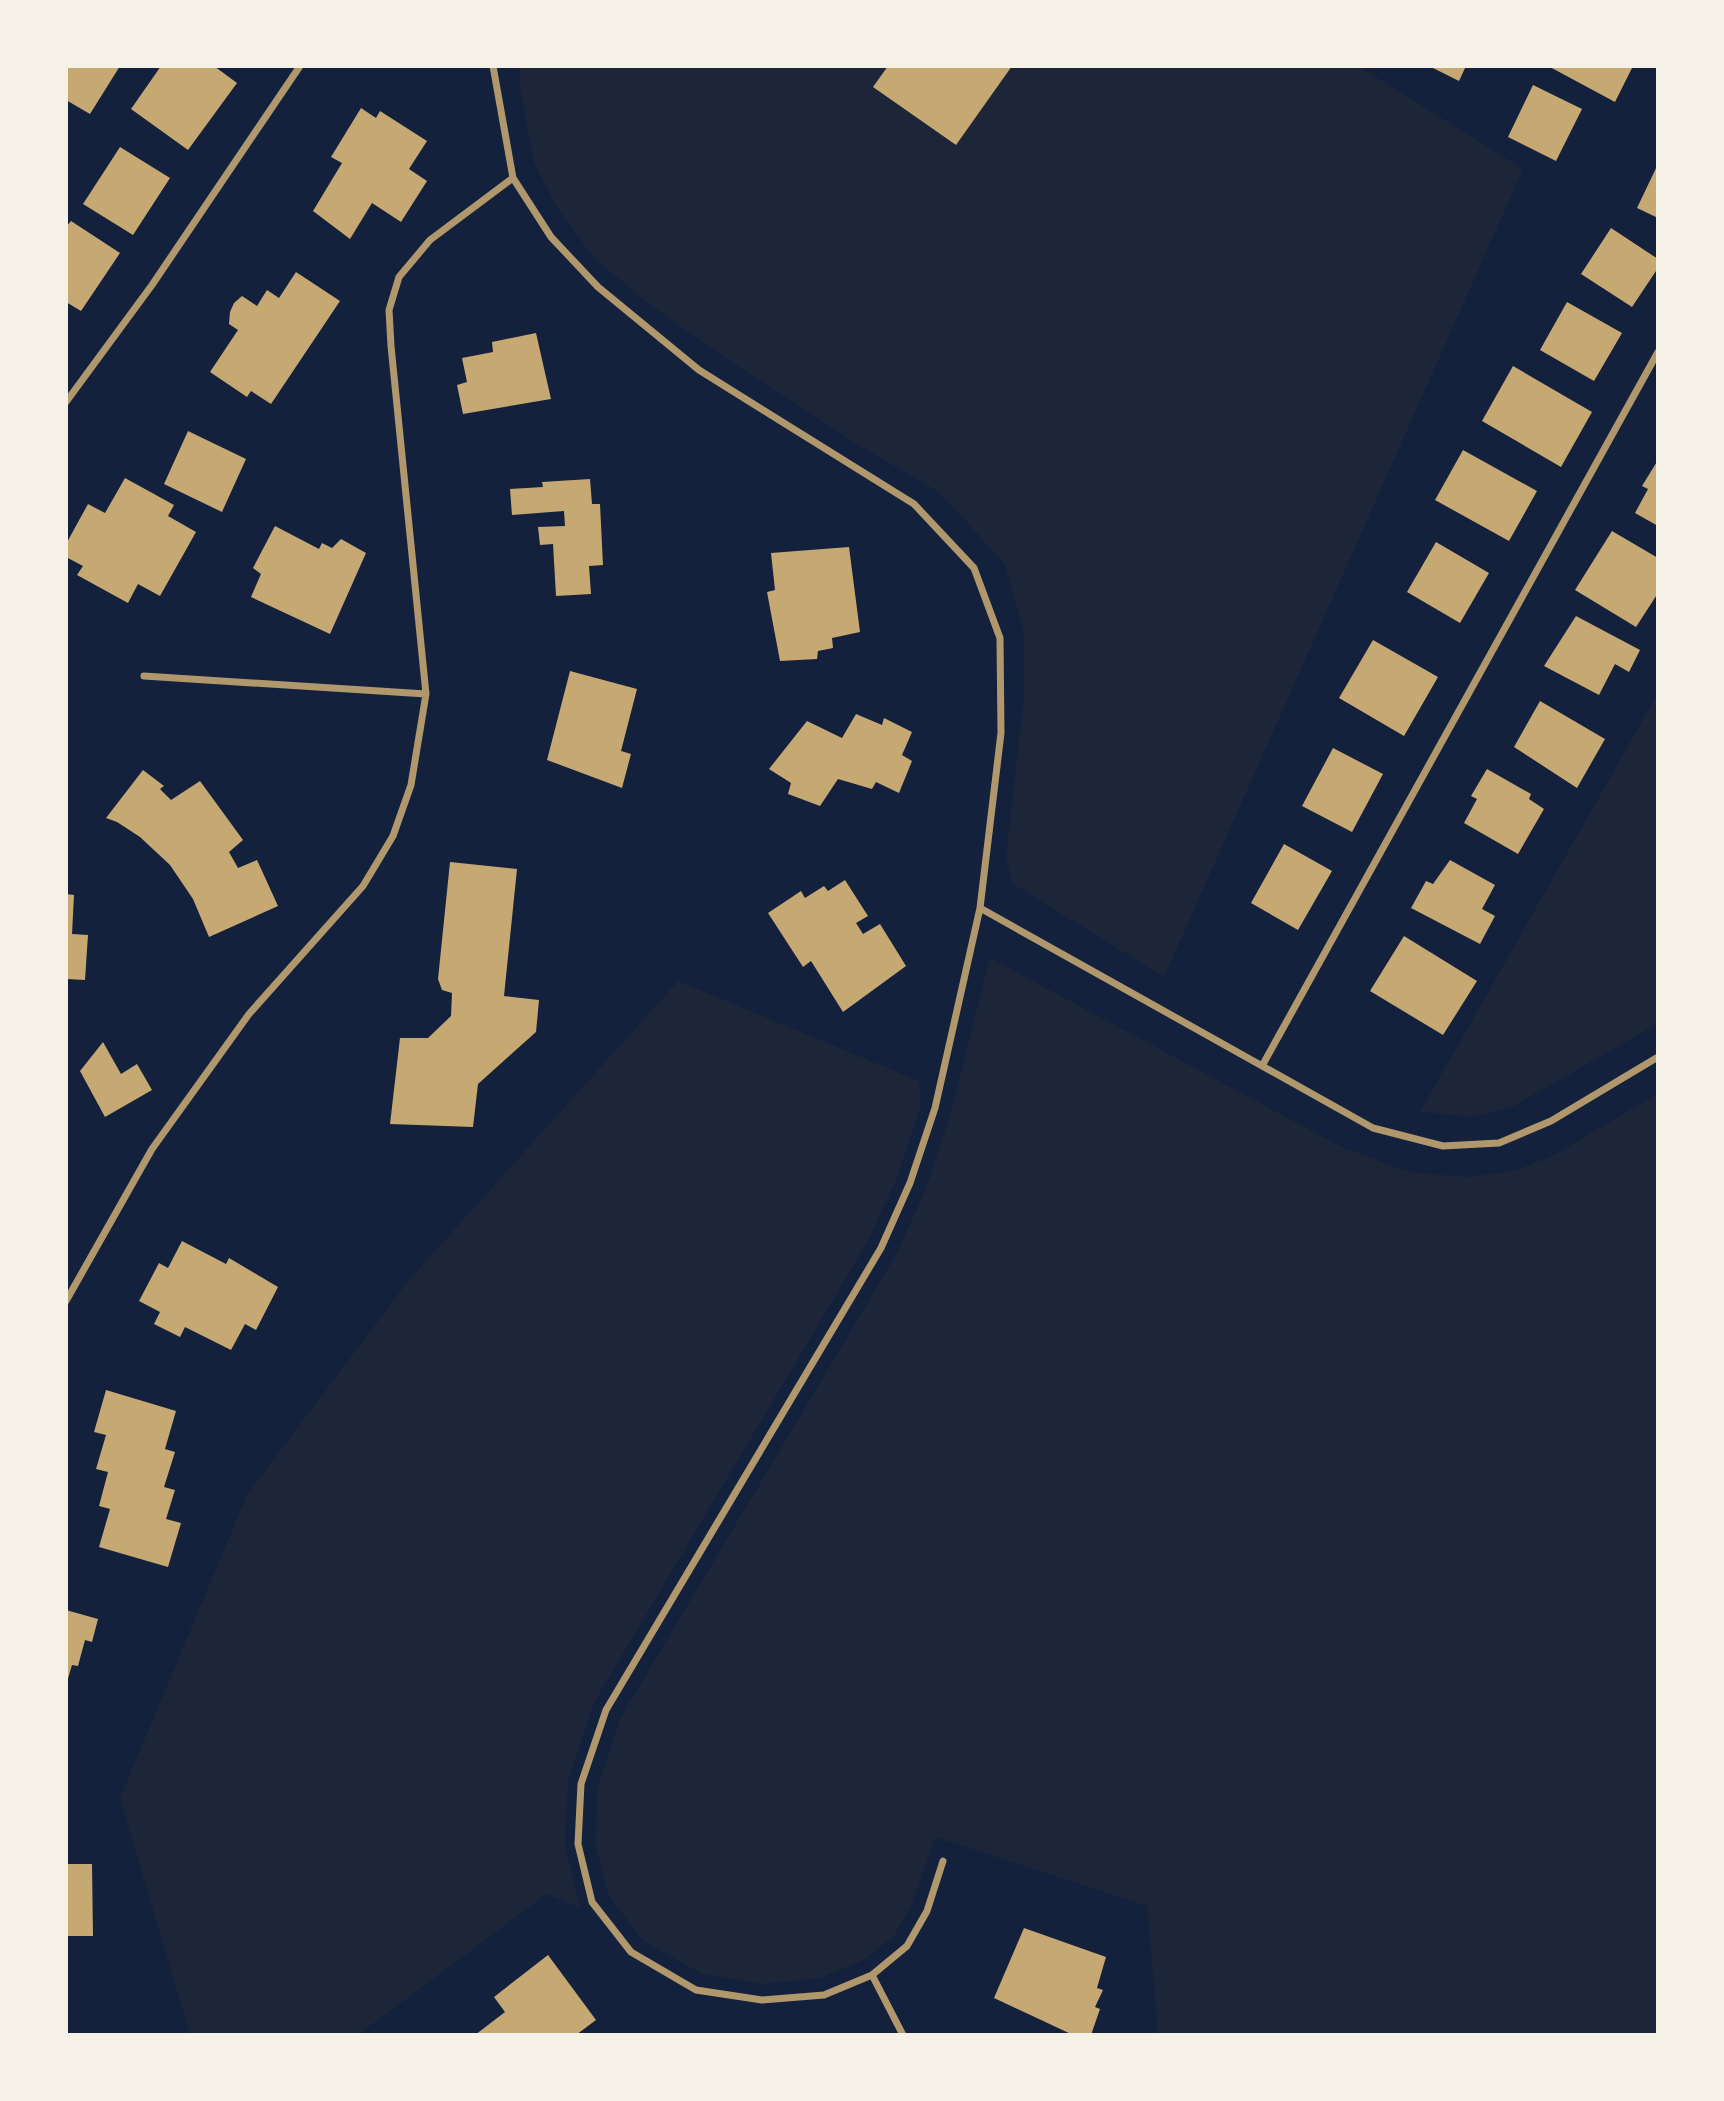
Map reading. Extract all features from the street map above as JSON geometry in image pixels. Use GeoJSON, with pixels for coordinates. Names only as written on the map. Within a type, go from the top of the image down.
{"type":"FeatureCollection","features":[{"type":"Feature","properties":{"kind":"street"},"geometry":{"type":"LineString","coordinates":[[66,402],[152,285],[299,66]]}},
{"type":"Feature","properties":{"kind":"street"},"geometry":{"type":"LineString","coordinates":[[494,66],[513,178],[551,237],[598,287],[699,370],[914,504],[974,568],[1000,638],[1002,733],[980,908],[935,1108],[910,1183],[881,1248],[606,1710],[581,1784],[578,1844],[592,1902],[631,1952],[696,1990],[762,2000],[824,1995],[872,1975],[907,1946],[927,1910],[943,1861]]}},
{"type":"Feature","properties":{"kind":"street"},"geometry":{"type":"LineString","coordinates":[[66,1301],[152,1149],[249,1014],[363,886],[393,836],[411,785],[426,694],[389,310],[399,277],[430,240],[513,178]]}},
{"type":"Feature","properties":{"kind":"street"},"geometry":{"type":"LineString","coordinates":[[1262,1066],[1657,352]]}},
{"type":"Feature","properties":{"kind":"street"},"geometry":{"type":"LineString","coordinates":[[144,676],[426,694]]}},
{"type":"Feature","properties":{"kind":"street"},"geometry":{"type":"LineString","coordinates":[[980,908],[1373,1128],[1443,1146],[1499,1143],[1550,1121],[1657,1057]]}},
{"type":"Feature","properties":{"kind":"street"},"geometry":{"type":"LineString","coordinates":[[872,1975],[904,2035]]}},
{"type":"Feature","properties":{"kind":"shaded area"},"geometry":{"type":"Polygon","coordinates":[[[520,67],[1360,67],[1523,169],[1164,977],[1013,884],[1006,856],[1024,697],[1024,634],[1005,564],[939,492],[860,446],[726,358],[649,304],[593,257],[557,207],[534,163],[520,86],[520,67]]]}},
{"type":"Feature","properties":{"kind":"shaded area"},"geometry":{"type":"Polygon","coordinates":[[[1657,695],[1657,1024],[1514,1106],[1472,1117],[1420,1112],[1657,695]]]}},
{"type":"Feature","properties":{"kind":"shaded area"},"geometry":{"type":"Polygon","coordinates":[[[990,958],[1340,1146],[1408,1172],[1467,1177],[1514,1171],[1556,1154],[1657,1094],[1657,2034],[1158,2034],[1147,1906],[935,1837],[912,1904],[894,1936],[864,1960],[820,1978],[763,1984],[702,1974],[642,1940],[608,1894],[595,1843],[598,1787],[621,1717],[896,1255],[926,1189],[951,1112],[990,958]]]}},
{"type":"Feature","properties":{"kind":"shaded area"},"geometry":{"type":"Polygon","coordinates":[[[678,981],[919,1081],[921,1104],[897,1178],[868,1241],[593,1704],[568,1781],[565,1845],[580,1908],[546,1894],[359,2034],[190,2034],[120,1798],[247,1495],[408,1281],[678,981]]]}},
{"type":"Feature","properties":{"kind":"building"},"geometry":{"type":"Polygon","coordinates":[[[66,66],[120,66],[90,114],[66,100],[66,66]]]}},
{"type":"Feature","properties":{"kind":"building"},"geometry":{"type":"Polygon","coordinates":[[[161,66],[214,66],[237,83],[188,150],[131,109],[161,66]]]}},
{"type":"Feature","properties":{"kind":"building"},"geometry":{"type":"Polygon","coordinates":[[[888,66],[1012,66],[956,145],[873,87],[888,66]]]}},
{"type":"Feature","properties":{"kind":"building"},"geometry":{"type":"Polygon","coordinates":[[[1429,66],[1466,66],[1459,81],[1429,66]]]}},
{"type":"Feature","properties":{"kind":"building"},"geometry":{"type":"Polygon","coordinates":[[[1548,66],[1633,66],[1615,102],[1548,66]]]}},
{"type":"Feature","properties":{"kind":"building"},"geometry":{"type":"Polygon","coordinates":[[[1533,85],[1582,109],[1556,161],[1508,137],[1533,85]]]}},
{"type":"Feature","properties":{"kind":"building"},"geometry":{"type":"Polygon","coordinates":[[[361,108],[376,118],[380,111],[427,141],[409,169],[427,181],[401,222],[372,203],[350,239],[313,211],[342,163],[331,157],[361,108]]]}},
{"type":"Feature","properties":{"kind":"building"},"geometry":{"type":"Polygon","coordinates":[[[120,147],[170,178],[133,235],[83,204],[120,147]]]}},
{"type":"Feature","properties":{"kind":"building"},"geometry":{"type":"Polygon","coordinates":[[[1658,164],[1658,218],[1637,208],[1658,164]]]}},
{"type":"Feature","properties":{"kind":"building"},"geometry":{"type":"Polygon","coordinates":[[[71,221],[120,253],[81,311],[66,302],[66,227],[71,221]]]}},
{"type":"Feature","properties":{"kind":"building"},"geometry":{"type":"Polygon","coordinates":[[[1611,228],[1658,259],[1658,268],[1632,307],[1581,274],[1611,228]]]}},
{"type":"Feature","properties":{"kind":"building"},"geometry":{"type":"Polygon","coordinates":[[[296,272],[340,301],[271,404],[251,391],[247,397],[210,372],[238,330],[229,324],[234,303],[242,296],[257,306],[267,290],[279,298],[296,272]]]}},
{"type":"Feature","properties":{"kind":"building"},"geometry":{"type":"Polygon","coordinates":[[[1567,302],[1622,333],[1594,381],[1540,350],[1567,302]]]}},
{"type":"Feature","properties":{"kind":"building"},"geometry":{"type":"Polygon","coordinates":[[[536,333],[551,399],[463,414],[457,385],[467,382],[462,358],[493,352],[492,342],[536,333]]]}},
{"type":"Feature","properties":{"kind":"building"},"geometry":{"type":"Polygon","coordinates":[[[1513,366],[1592,412],[1561,467],[1482,421],[1513,366]]]}},
{"type":"Feature","properties":{"kind":"building"},"geometry":{"type":"Polygon","coordinates":[[[188,431],[246,459],[222,512],[164,484],[188,431]]]}},
{"type":"Feature","properties":{"kind":"building"},"geometry":{"type":"Polygon","coordinates":[[[1463,450],[1537,491],[1509,541],[1435,500],[1463,450]]]}},
{"type":"Feature","properties":{"kind":"building"},"geometry":{"type":"Polygon","coordinates":[[[1658,460],[1658,526],[1635,513],[1648,489],[1642,486],[1658,460]]]}},
{"type":"Feature","properties":{"kind":"building"},"geometry":{"type":"Polygon","coordinates":[[[125,478],[174,505],[168,516],[196,532],[160,596],[138,584],[128,603],[77,575],[83,566],[66,557],[66,544],[88,504],[105,513],[125,478]]]}},
{"type":"Feature","properties":{"kind":"building"},"geometry":{"type":"Polygon","coordinates":[[[590,479],[592,504],[600,504],[603,565],[589,566],[591,594],[556,596],[553,544],[540,545],[538,527],[565,526],[564,511],[512,515],[510,489],[543,487],[542,482],[590,479]]]}},
{"type":"Feature","properties":{"kind":"building"},"geometry":{"type":"Polygon","coordinates":[[[275,526],[319,549],[322,543],[332,548],[341,539],[366,553],[330,634],[251,597],[261,574],[253,568],[275,526]]]}},
{"type":"Feature","properties":{"kind":"building"},"geometry":{"type":"Polygon","coordinates":[[[1612,531],[1658,558],[1658,593],[1636,627],[1575,590],[1612,531]]]}},
{"type":"Feature","properties":{"kind":"building"},"geometry":{"type":"Polygon","coordinates":[[[1436,542],[1489,573],[1460,623],[1407,592],[1436,542]]]}},
{"type":"Feature","properties":{"kind":"building"},"geometry":{"type":"Polygon","coordinates":[[[849,547],[860,632],[832,638],[833,648],[818,651],[817,659],[780,661],[767,592],[775,590],[771,553],[849,547]]]}},
{"type":"Feature","properties":{"kind":"building"},"geometry":{"type":"Polygon","coordinates":[[[1576,616],[1640,650],[1629,672],[1615,664],[1599,695],[1544,666],[1576,616]]]}},
{"type":"Feature","properties":{"kind":"building"},"geometry":{"type":"Polygon","coordinates":[[[1373,640],[1438,677],[1404,736],[1339,698],[1373,640]]]}},
{"type":"Feature","properties":{"kind":"building"},"geometry":{"type":"Polygon","coordinates":[[[570,671],[637,689],[621,751],[631,754],[622,788],[547,760],[570,671]]]}},
{"type":"Feature","properties":{"kind":"building"},"geometry":{"type":"Polygon","coordinates":[[[1540,701],[1605,739],[1577,788],[1514,747],[1540,701]]]}},
{"type":"Feature","properties":{"kind":"building"},"geometry":{"type":"Polygon","coordinates":[[[856,714],[882,725],[884,718],[912,732],[902,755],[912,761],[899,793],[876,782],[872,789],[838,779],[820,806],[788,794],[791,783],[769,769],[807,721],[842,738],[856,714]]]}},
{"type":"Feature","properties":{"kind":"building"},"geometry":{"type":"Polygon","coordinates":[[[1333,748],[1383,774],[1352,832],[1302,806],[1333,748]]]}},
{"type":"Feature","properties":{"kind":"building"},"geometry":{"type":"Polygon","coordinates":[[[1487,769],[1531,794],[1529,799],[1544,809],[1518,854],[1464,823],[1477,799],[1471,796],[1487,769]]]}},
{"type":"Feature","properties":{"kind":"building"},"geometry":{"type":"Polygon","coordinates":[[[143,770],[164,786],[160,789],[171,800],[200,781],[243,840],[229,852],[238,868],[257,860],[278,906],[209,937],[193,899],[170,865],[140,837],[106,818],[143,770]]]}},
{"type":"Feature","properties":{"kind":"building"},"geometry":{"type":"Polygon","coordinates":[[[1284,844],[1332,871],[1298,930],[1251,903],[1284,844]]]}},
{"type":"Feature","properties":{"kind":"building"},"geometry":{"type":"Polygon","coordinates":[[[1450,860],[1495,885],[1482,909],[1495,916],[1480,944],[1411,908],[1426,881],[1433,884],[1450,860]]]}},
{"type":"Feature","properties":{"kind":"building"},"geometry":{"type":"Polygon","coordinates":[[[450,862],[517,869],[504,996],[539,1000],[536,1032],[478,1084],[473,1127],[390,1124],[400,1038],[428,1038],[451,1016],[452,993],[442,990],[438,979],[450,862]]]}},
{"type":"Feature","properties":{"kind":"building"},"geometry":{"type":"Polygon","coordinates":[[[845,880],[868,916],[856,923],[863,934],[880,924],[906,966],[843,1012],[811,961],[803,967],[768,913],[801,891],[805,898],[824,886],[828,891],[845,880]]]}},
{"type":"Feature","properties":{"kind":"building"},"geometry":{"type":"Polygon","coordinates":[[[66,894],[74,895],[72,934],[88,935],[85,980],[66,979],[66,894]]]}},
{"type":"Feature","properties":{"kind":"building"},"geometry":{"type":"Polygon","coordinates":[[[1404,936],[1477,981],[1443,1035],[1370,991],[1404,936]]]}},
{"type":"Feature","properties":{"kind":"building"},"geometry":{"type":"Polygon","coordinates":[[[103,1042],[121,1074],[137,1064],[152,1090],[105,1117],[80,1071],[103,1042]]]}},
{"type":"Feature","properties":{"kind":"building"},"geometry":{"type":"Polygon","coordinates":[[[182,1241],[226,1264],[229,1258],[278,1287],[256,1330],[245,1324],[231,1350],[185,1327],[180,1337],[154,1324],[160,1312],[139,1301],[159,1263],[168,1268],[182,1241]]]}},
{"type":"Feature","properties":{"kind":"building"},"geometry":{"type":"Polygon","coordinates":[[[106,1390],[176,1411],[165,1449],[175,1452],[164,1487],[175,1490],[166,1519],[181,1523],[168,1567],[99,1547],[110,1509],[99,1506],[108,1472],[96,1469],[106,1435],[94,1432],[106,1390]]]}},
{"type":"Feature","properties":{"kind":"building"},"geometry":{"type":"Polygon","coordinates":[[[66,1610],[98,1619],[92,1642],[85,1640],[78,1666],[72,1665],[67,1682],[66,1610]]]}},
{"type":"Feature","properties":{"kind":"building"},"geometry":{"type":"Polygon","coordinates":[[[66,1864],[92,1864],[93,1936],[66,1936],[66,1864]]]}},
{"type":"Feature","properties":{"kind":"building"},"geometry":{"type":"Polygon","coordinates":[[[1024,1928],[1106,1957],[1097,1988],[1103,1990],[1095,2007],[1100,2009],[1091,2035],[1073,2035],[994,1998],[1024,1928]]]}},
{"type":"Feature","properties":{"kind":"building"},"geometry":{"type":"Polygon","coordinates":[[[548,1955],[596,2020],[576,2035],[475,2035],[505,2012],[494,1997],[548,1955]]]}}]}
